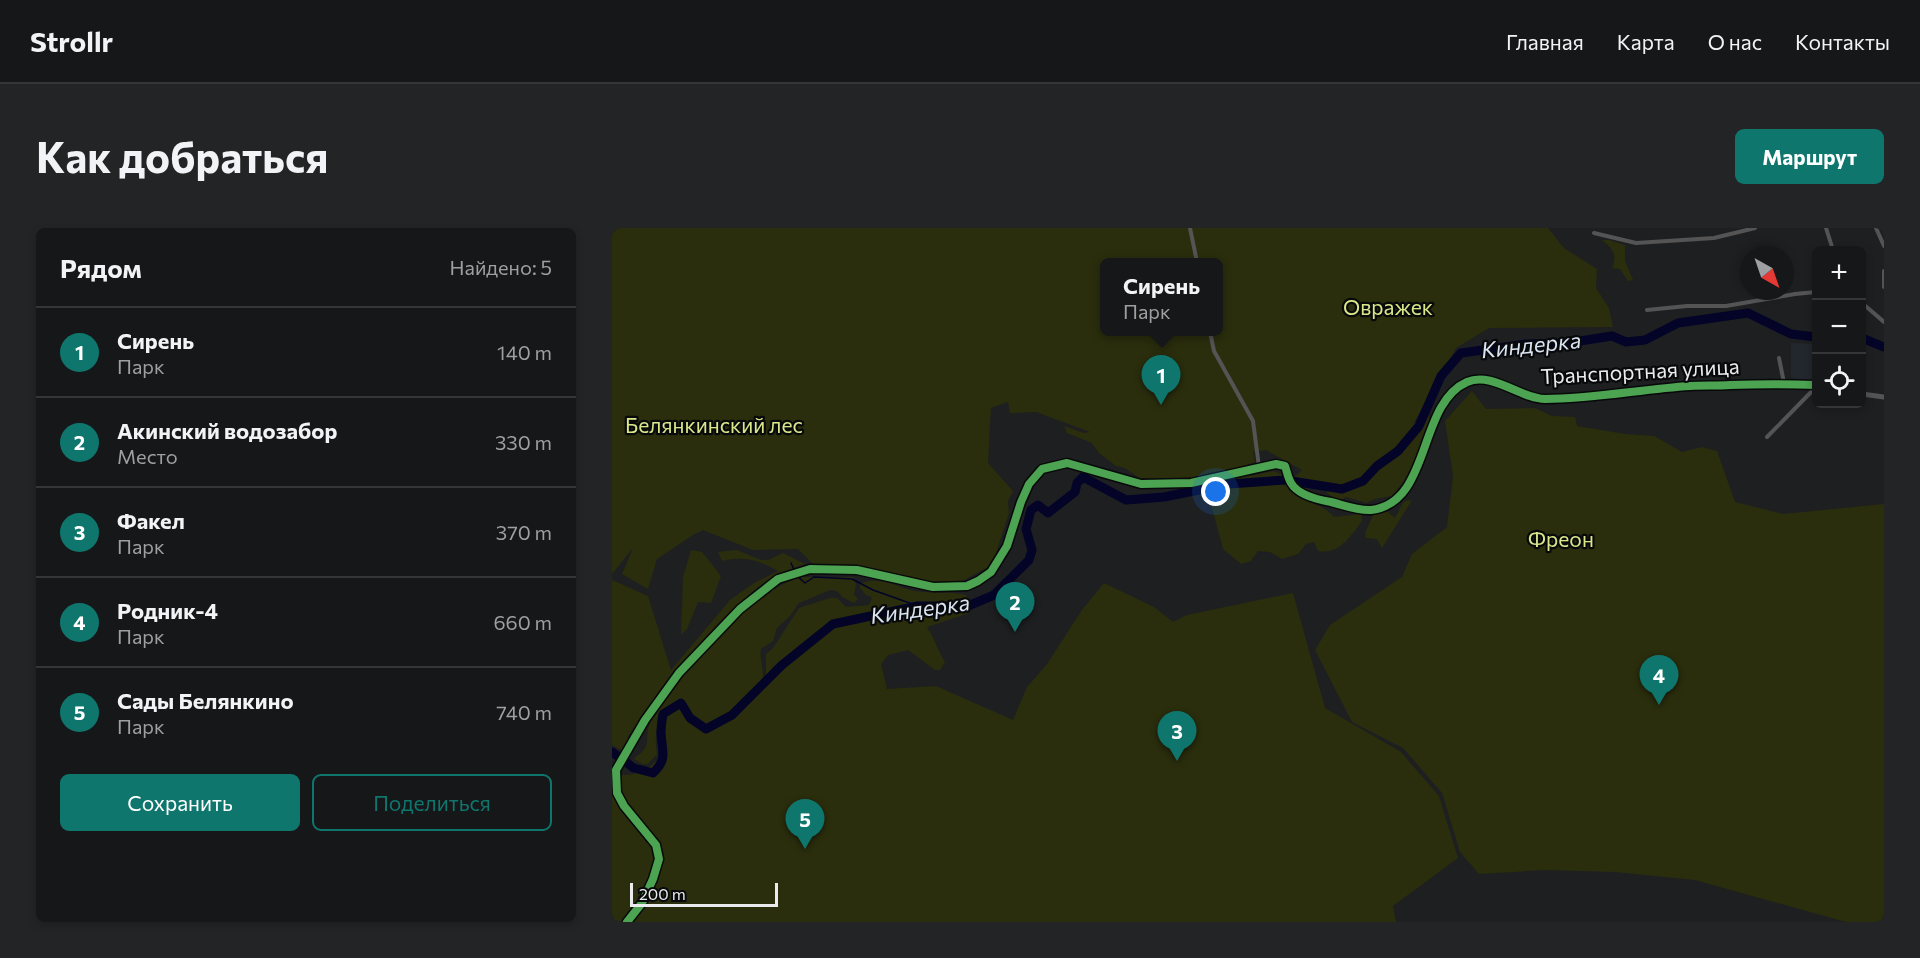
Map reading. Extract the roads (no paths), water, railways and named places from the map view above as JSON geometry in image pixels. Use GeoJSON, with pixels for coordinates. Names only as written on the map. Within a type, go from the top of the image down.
{"type":"FeatureCollection","features":[{"type":"Feature","properties":{"kind":"street"},"geometry":{"type":"LineString","coordinates":[[1190,228],[1196,258]]}},
{"type":"Feature","properties":{"kind":"street"},"geometry":{"type":"LineString","coordinates":[[1594,233],[1636,243],[1714,238],[1755,228]]}},
{"type":"Feature","properties":{"kind":"street"},"geometry":{"type":"LineString","coordinates":[[1826,228],[1832,246]]}},
{"type":"Feature","properties":{"kind":"street"},"geometry":{"type":"LineString","coordinates":[[1876,228],[1884,246]]}},
{"type":"Feature","properties":{"kind":"street"},"geometry":{"type":"LineString","coordinates":[[1884,271],[1884,286]]}},
{"type":"Feature","properties":{"kind":"street"},"geometry":{"type":"LineString","coordinates":[[1647,310],[1687,306],[1726,306],[1812,292]]}},
{"type":"Feature","properties":{"kind":"street"},"geometry":{"type":"LineString","coordinates":[[1866,306],[1884,321]]}},
{"type":"Feature","properties":{"kind":"street"},"geometry":{"type":"LineString","coordinates":[[1211,336],[1214,351],[1253,421],[1259,467]]}},
{"type":"Feature","properties":{"kind":"street"},"geometry":{"type":"LineString","coordinates":[[1779,358],[1784,383]]}},
{"type":"Feature","properties":{"kind":"street","name":"Транспортная улица"},"geometry":{"type":"LineString","coordinates":[[1292,485],[1319,500],[1370,510],[1396,500],[1406,489],[1439,411],[1452,392],[1468,381],[1497,382],[1537,399],[1563,399],[1692,385],[1784,383],[1812,386]]}},
{"type":"Feature","properties":{"kind":"street"},"geometry":{"type":"LineString","coordinates":[[1767,437],[1812,390]]}},
{"type":"Feature","properties":{"kind":"street"},"geometry":{"type":"LineString","coordinates":[[1866,395],[1884,397]]}},
{"type":"Feature","properties":{"kind":"street"},"geometry":{"type":"LineString","coordinates":[[627,922],[642,903],[659,859],[656,845],[617,794],[616,770],[619,763],[645,720],[680,673],[740,609],[778,579],[810,569],[857,570],[933,587],[967,586],[991,572],[1007,546],[1029,484],[1042,469],[1066,463],[1141,484],[1191,483],[1276,464],[1285,466],[1292,485]]}},
{"type":"Feature","properties":{"kind":"waterway","name":"Киндерка"},"geometry":{"type":"LineString","coordinates":[[612,752],[634,768],[653,773],[661,764],[662,759],[663,714],[681,703],[690,718],[706,729],[732,715],[782,665],[833,624],[918,606],[968,606],[994,595],[1029,560],[1032,550],[1026,529],[1031,510],[1038,505],[1048,513],[1075,492],[1077,483],[1083,477],[1126,500],[1164,497],[1229,484],[1285,480],[1342,489],[1363,481],[1377,466],[1398,451],[1419,426],[1441,376],[1461,353],[1527,344],[1567,343],[1612,336],[1626,342],[1645,340],[1678,323],[1748,313],[1791,334],[1812,337]]}},
{"type":"Feature","properties":{"kind":"waterway","name":"Киндерка"},"geometry":{"type":"LineString","coordinates":[[1866,340],[1884,347]]}},
{"type":"Feature","properties":{"kind":"waterway"},"geometry":{"type":"LineString","coordinates":[[791,563],[797,576],[805,583],[814,577],[852,579],[873,590],[918,606]]}},
{"type":"Feature","properties":{"kind":"place","name":"Сирень"},"geometry":{"type":"Point","coordinates":[1161,405]}},
{"type":"Feature","properties":{"kind":"place","name":"Акинский водозабор"},"geometry":{"type":"Point","coordinates":[1015,632]}},
{"type":"Feature","properties":{"kind":"place","name":"Родник-4"},"geometry":{"type":"Point","coordinates":[1659,705]}},
{"type":"Feature","properties":{"kind":"place","name":"Факел"},"geometry":{"type":"Point","coordinates":[1177,761]}},
{"type":"Feature","properties":{"kind":"place","name":"Сады Белянкино"},"geometry":{"type":"Point","coordinates":[805,849]}},
{"type":"Feature","properties":{"kind":"park label","name":"Овражек"},"geometry":{"type":"Point","coordinates":[1388,308]}},
{"type":"Feature","properties":{"kind":"park label","name":"Белянкинский лес"},"geometry":{"type":"Point","coordinates":[714,426]}},
{"type":"Feature","properties":{"kind":"park label","name":"Фреон"},"geometry":{"type":"Point","coordinates":[1561,540]}}]}
